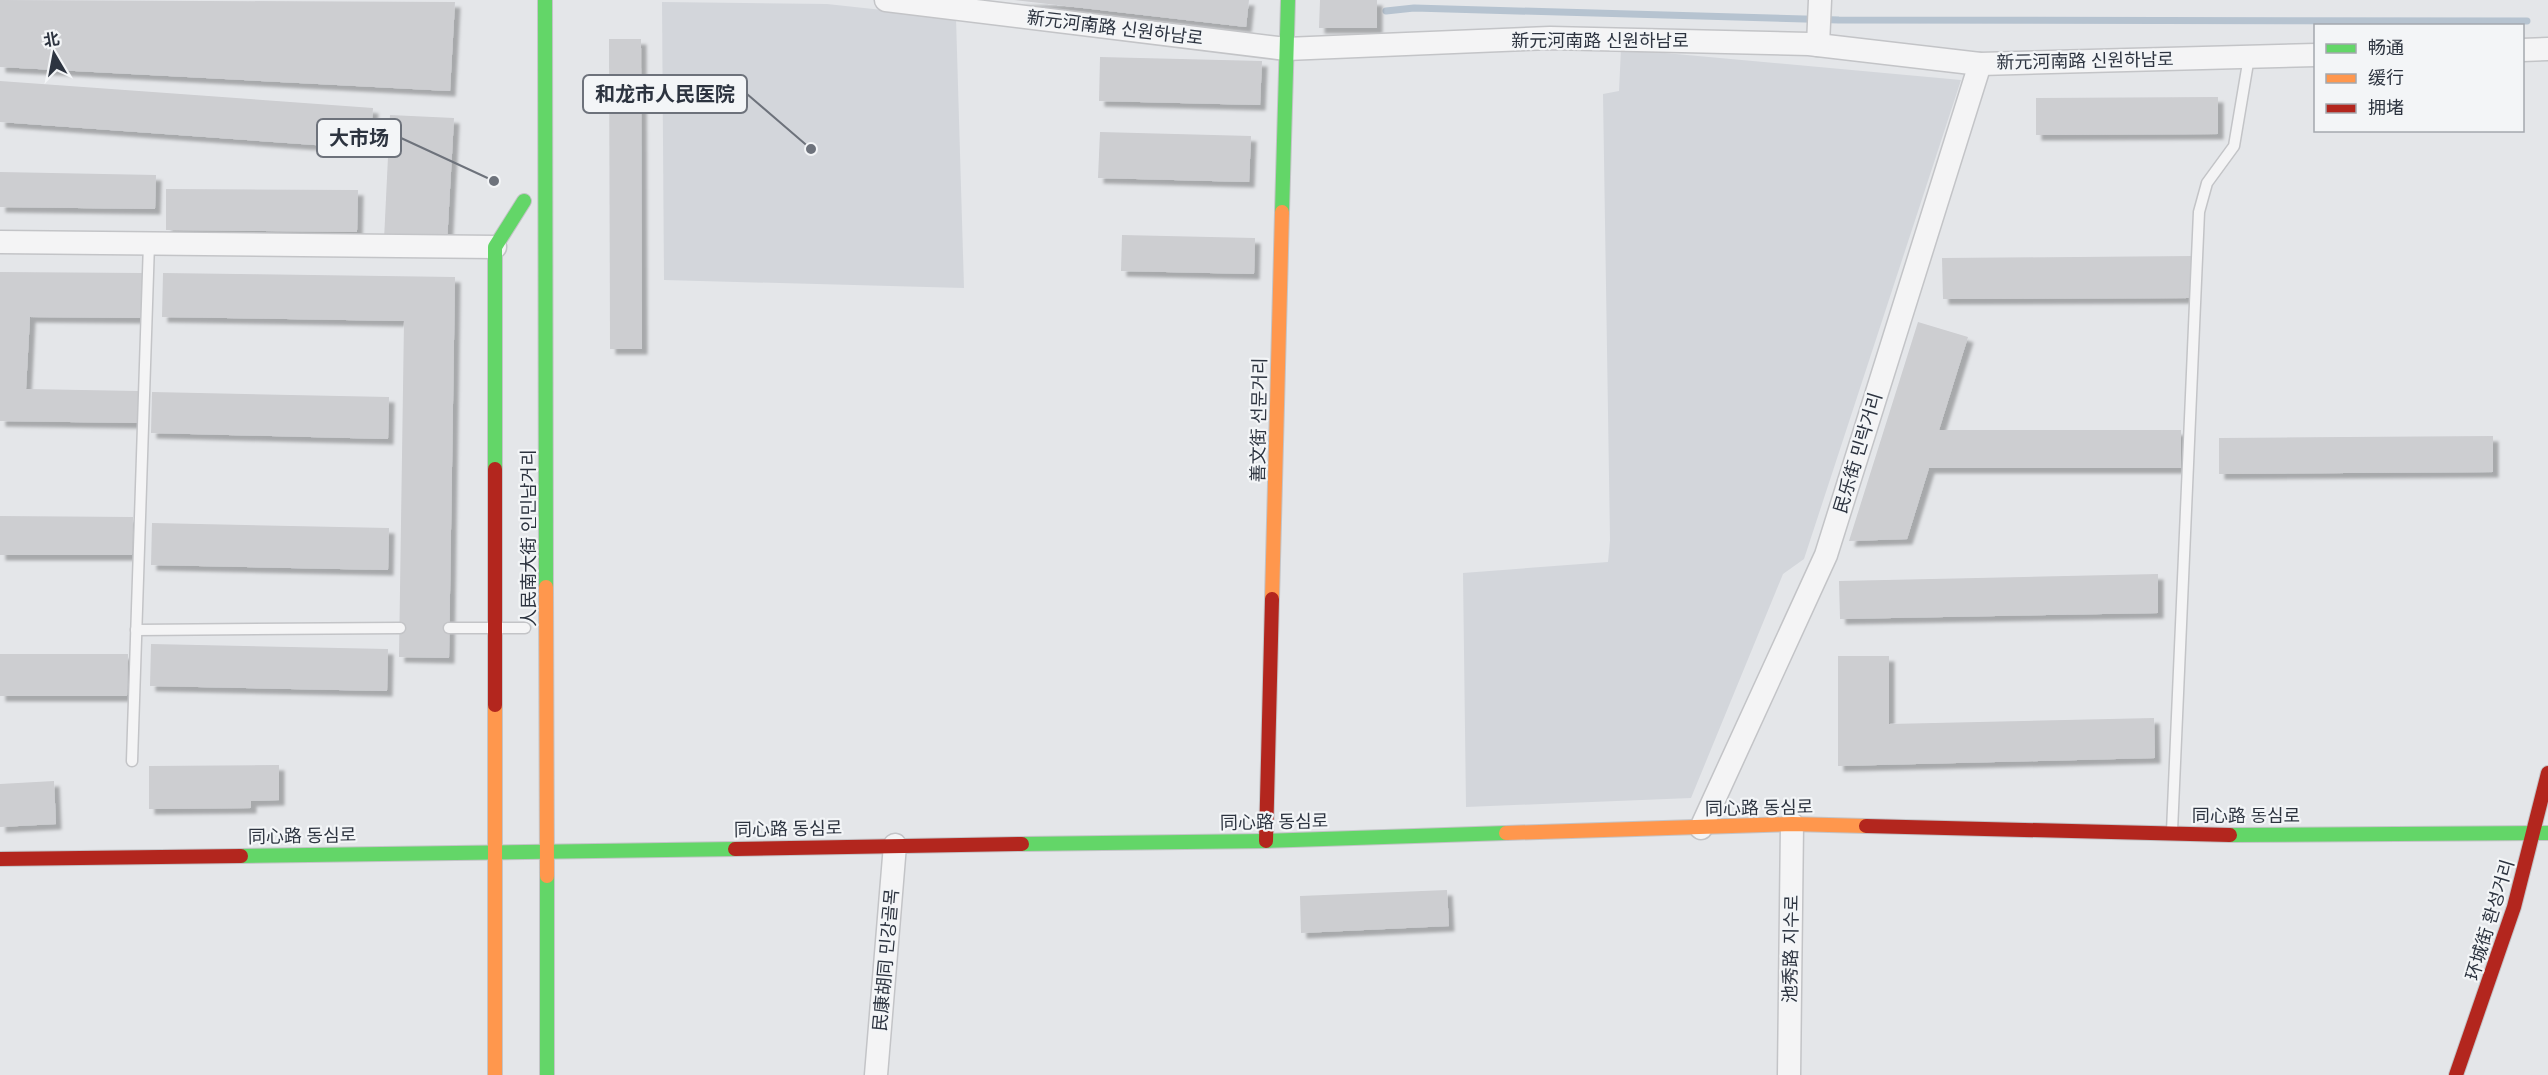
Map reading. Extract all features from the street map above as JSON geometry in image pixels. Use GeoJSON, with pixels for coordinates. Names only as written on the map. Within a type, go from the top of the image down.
{"type":"FeatureCollection","features":[{"type":"Feature","properties":{"kind":"main road","name":"人民南大街 인민남거리"},"geometry":{"type":"LineString","coordinates":[[545,0],[547,1075]]}},
{"type":"Feature","properties":{"kind":"main road","name":"善文街 선문거리"},"geometry":{"type":"LineString","coordinates":[[1266,841],[1288,0]]}},
{"type":"Feature","properties":{"kind":"main road"},"geometry":{"type":"LineString","coordinates":[[495,247],[524,195],[524,225]]}},
{"type":"Feature","properties":{"kind":"main road","name":"人民南大街 인민남거리"},"geometry":{"type":"LineString","coordinates":[[495,247],[495,1075]]}},
{"type":"Feature","properties":{"kind":"main road","name":"环城街 환성거리"},"geometry":{"type":"LineString","coordinates":[[2456,1075],[2495,966],[2527,862],[2548,773]]}},
{"type":"Feature","properties":{"kind":"main road","name":"同心路 동심로"},"geometry":{"type":"LineString","coordinates":[[0,859],[1266,841],[1792,824],[2172,835],[2548,833]]}},
{"type":"Feature","properties":{"kind":"street","name":"新元河南路 신원하남로"},"geometry":{"type":"LineString","coordinates":[[886,0],[1286,49],[1550,38],[1818,39],[1980,64],[2314,55]]}},
{"type":"Feature","properties":{"kind":"street"},"geometry":{"type":"LineString","coordinates":[[1818,39],[1820,2]]}},
{"type":"Feature","properties":{"kind":"street"},"geometry":{"type":"LineString","coordinates":[[2524,50],[2548,49]]}},
{"type":"Feature","properties":{"kind":"street","name":"民乐街 민락거리"},"geometry":{"type":"LineString","coordinates":[[1701,828],[1826,555],[1980,64]]}},
{"type":"Feature","properties":{"kind":"street"},"geometry":{"type":"LineString","coordinates":[[0,242],[495,247]]}},
{"type":"Feature","properties":{"kind":"street","name":"池秀路 지수로"},"geometry":{"type":"LineString","coordinates":[[1789,1075],[1792,824]]}},
{"type":"Feature","properties":{"kind":"street","name":"民康胡同 민강골목"},"geometry":{"type":"LineString","coordinates":[[876,1075],[895,845]]}},
{"type":"Feature","properties":{"kind":"lane"},"geometry":{"type":"LineString","coordinates":[[2172,835],[2199,212],[2207,183],[2234,146],[2249,57]]}},
{"type":"Feature","properties":{"kind":"lane"},"geometry":{"type":"LineString","coordinates":[[132,761],[149,243]]}},
{"type":"Feature","properties":{"kind":"lane"},"geometry":{"type":"LineString","coordinates":[[136,630],[400,628]]}},
{"type":"Feature","properties":{"kind":"lane"},"geometry":{"type":"LineString","coordinates":[[449,628],[525,628]]}},
{"type":"Feature","properties":{"kind":"shaded area"},"geometry":{"type":"Polygon","coordinates":[[[662,2],[827,4],[956,18],[964,288],[664,280],[662,2]]]}},
{"type":"Feature","properties":{"kind":"shaded area"},"geometry":{"type":"Polygon","coordinates":[[[1621,49],[1961,80],[1804,559],[1783,574],[1691,798],[1466,807],[1463,573],[1608,562],[1610,540],[1603,94],[1619,91],[1621,49]]]}},
{"type":"Feature","properties":{"kind":"building"},"geometry":{"type":"Polygon","coordinates":[[[0,0],[455,2],[450,91],[0,67],[0,0]]]}},
{"type":"Feature","properties":{"kind":"building"},"geometry":{"type":"Polygon","coordinates":[[[1014,0],[1249,0],[1246,27],[1014,0]]]}},
{"type":"Feature","properties":{"kind":"building"},"geometry":{"type":"Polygon","coordinates":[[[1320,0],[1377,0],[1377,28],[1319,28],[1320,0]]]}},
{"type":"Feature","properties":{"kind":"building"},"geometry":{"type":"Polygon","coordinates":[[[609,39],[641,39],[642,349],[610,349],[609,39]]]}},
{"type":"Feature","properties":{"kind":"building"},"geometry":{"type":"Polygon","coordinates":[[[1100,57],[1262,61],[1260,105],[1099,101],[1100,57]]]}},
{"type":"Feature","properties":{"kind":"building"},"geometry":{"type":"Polygon","coordinates":[[[0,81],[373,108],[370,149],[0,122],[0,81]]]}},
{"type":"Feature","properties":{"kind":"building"},"geometry":{"type":"Polygon","coordinates":[[[2218,97],[2218,134],[2036,135],[2036,98],[2218,97]]]}},
{"type":"Feature","properties":{"kind":"building"},"geometry":{"type":"Polygon","coordinates":[[[390,115],[454,118],[447,243],[384,240],[390,115]]]}},
{"type":"Feature","properties":{"kind":"building"},"geometry":{"type":"Polygon","coordinates":[[[1100,132],[1251,136],[1249,182],[1098,178],[1100,132]]]}},
{"type":"Feature","properties":{"kind":"building"},"geometry":{"type":"Polygon","coordinates":[[[0,172],[156,175],[155,209],[0,207],[0,172]]]}},
{"type":"Feature","properties":{"kind":"building"},"geometry":{"type":"Polygon","coordinates":[[[166,189],[358,190],[357,232],[166,230],[166,189]]]}},
{"type":"Feature","properties":{"kind":"building"},"geometry":{"type":"Polygon","coordinates":[[[1122,235],[1255,238],[1254,274],[1121,271],[1122,235]]]}},
{"type":"Feature","properties":{"kind":"building"},"geometry":{"type":"Polygon","coordinates":[[[2192,256],[2193,298],[1943,299],[1942,258],[2192,256]]]}},
{"type":"Feature","properties":{"kind":"building"},"geometry":{"type":"Polygon","coordinates":[[[0,272],[142,273],[141,318],[30,317],[26,389],[138,391],[138,423],[0,421],[0,272]]]}},
{"type":"Feature","properties":{"kind":"building"},"geometry":{"type":"Polygon","coordinates":[[[163,273],[455,277],[449,658],[399,657],[404,321],[162,317],[163,273]]]}},
{"type":"Feature","properties":{"kind":"building"},"geometry":{"type":"Polygon","coordinates":[[[1918,322],[1968,337],[1939,430],[2181,430],[2181,468],[1929,468],[1907,539],[1849,541],[1918,322]]]}},
{"type":"Feature","properties":{"kind":"building"},"geometry":{"type":"Polygon","coordinates":[[[152,392],[389,397],[388,439],[151,433],[152,392]]]}},
{"type":"Feature","properties":{"kind":"building"},"geometry":{"type":"Polygon","coordinates":[[[2493,436],[2493,472],[2219,474],[2219,438],[2493,436]]]}},
{"type":"Feature","properties":{"kind":"building"},"geometry":{"type":"Polygon","coordinates":[[[0,516],[133,517],[132,555],[0,555],[0,516]]]}},
{"type":"Feature","properties":{"kind":"building"},"geometry":{"type":"Polygon","coordinates":[[[152,523],[389,528],[388,570],[151,565],[152,523]]]}},
{"type":"Feature","properties":{"kind":"building"},"geometry":{"type":"Polygon","coordinates":[[[2158,574],[2158,613],[1840,619],[1839,581],[2158,574]]]}},
{"type":"Feature","properties":{"kind":"building"},"geometry":{"type":"Polygon","coordinates":[[[151,644],[388,649],[387,691],[150,686],[151,644]]]}},
{"type":"Feature","properties":{"kind":"building"},"geometry":{"type":"Polygon","coordinates":[[[0,654],[128,654],[127,696],[0,696],[0,654]]]}},
{"type":"Feature","properties":{"kind":"building"},"geometry":{"type":"Polygon","coordinates":[[[1838,656],[1889,656],[1889,724],[2154,718],[2155,758],[1838,766],[1838,656]]]}},
{"type":"Feature","properties":{"kind":"building"},"geometry":{"type":"Polygon","coordinates":[[[279,765],[279,800],[251,801],[251,808],[149,809],[149,766],[279,765]]]}},
{"type":"Feature","properties":{"kind":"building"},"geometry":{"type":"Polygon","coordinates":[[[54,781],[56,824],[0,827],[0,784],[54,781]]]}},
{"type":"Feature","properties":{"kind":"building"},"geometry":{"type":"Polygon","coordinates":[[[1447,890],[1449,926],[1301,933],[1300,896],[1447,890]]]}},
{"type":"Feature","properties":{"kind":"waterway"},"geometry":{"type":"LineString","coordinates":[[1386,11],[1414,8],[1839,20],[2527,21]]}},
{"type":"Feature","properties":{"kind":"traffic: fast"},"geometry":{"type":"LineString","coordinates":[[545,0],[546,587]]}},
{"type":"Feature","properties":{"kind":"traffic: fast"},"geometry":{"type":"LineString","coordinates":[[1282,212],[1288,0]]}},
{"type":"Feature","properties":{"kind":"traffic: fast"},"geometry":{"type":"LineString","coordinates":[[495,469],[495,247],[524,201]]}},
{"type":"Feature","properties":{"kind":"traffic: fast"},"geometry":{"type":"LineString","coordinates":[[1022,844],[1266,841],[1506,833]]}},
{"type":"Feature","properties":{"kind":"traffic: fast"},"geometry":{"type":"LineString","coordinates":[[2230,835],[2548,833]]}},
{"type":"Feature","properties":{"kind":"traffic: fast"},"geometry":{"type":"LineString","coordinates":[[241,856],[735,849]]}},
{"type":"Feature","properties":{"kind":"traffic: fast"},"geometry":{"type":"LineString","coordinates":[[547,876],[547,1075]]}},
{"type":"Feature","properties":{"kind":"traffic: slow"},"geometry":{"type":"LineString","coordinates":[[1272,599],[1282,212]]}},
{"type":"Feature","properties":{"kind":"traffic: slow"},"geometry":{"type":"LineString","coordinates":[[546,587],[547,876]]}},
{"type":"Feature","properties":{"kind":"traffic: slow"},"geometry":{"type":"LineString","coordinates":[[495,705],[495,1075]]}},
{"type":"Feature","properties":{"kind":"traffic: slow"},"geometry":{"type":"LineString","coordinates":[[1506,833],[1792,824],[1866,826]]}},
{"type":"Feature","properties":{"kind":"traffic: jam"},"geometry":{"type":"LineString","coordinates":[[495,469],[495,705]]}},
{"type":"Feature","properties":{"kind":"traffic: jam"},"geometry":{"type":"LineString","coordinates":[[1266,841],[1272,599]]}},
{"type":"Feature","properties":{"kind":"traffic: jam"},"geometry":{"type":"LineString","coordinates":[[2456,1075],[2514,907],[2548,773]]}},
{"type":"Feature","properties":{"kind":"traffic: jam"},"geometry":{"type":"LineString","coordinates":[[1866,826],[2230,835]]}},
{"type":"Feature","properties":{"kind":"traffic: jam"},"geometry":{"type":"LineString","coordinates":[[735,849],[1022,844]]}},
{"type":"Feature","properties":{"kind":"traffic: jam"},"geometry":{"type":"LineString","coordinates":[[0,859],[241,856]]}},
{"type":"Feature","properties":{"kind":"place","name":"和龙市人民医院"},"geometry":{"type":"Point","coordinates":[811,149]}},
{"type":"Feature","properties":{"kind":"place","name":"大市场"},"geometry":{"type":"Point","coordinates":[494,181]}}]}
